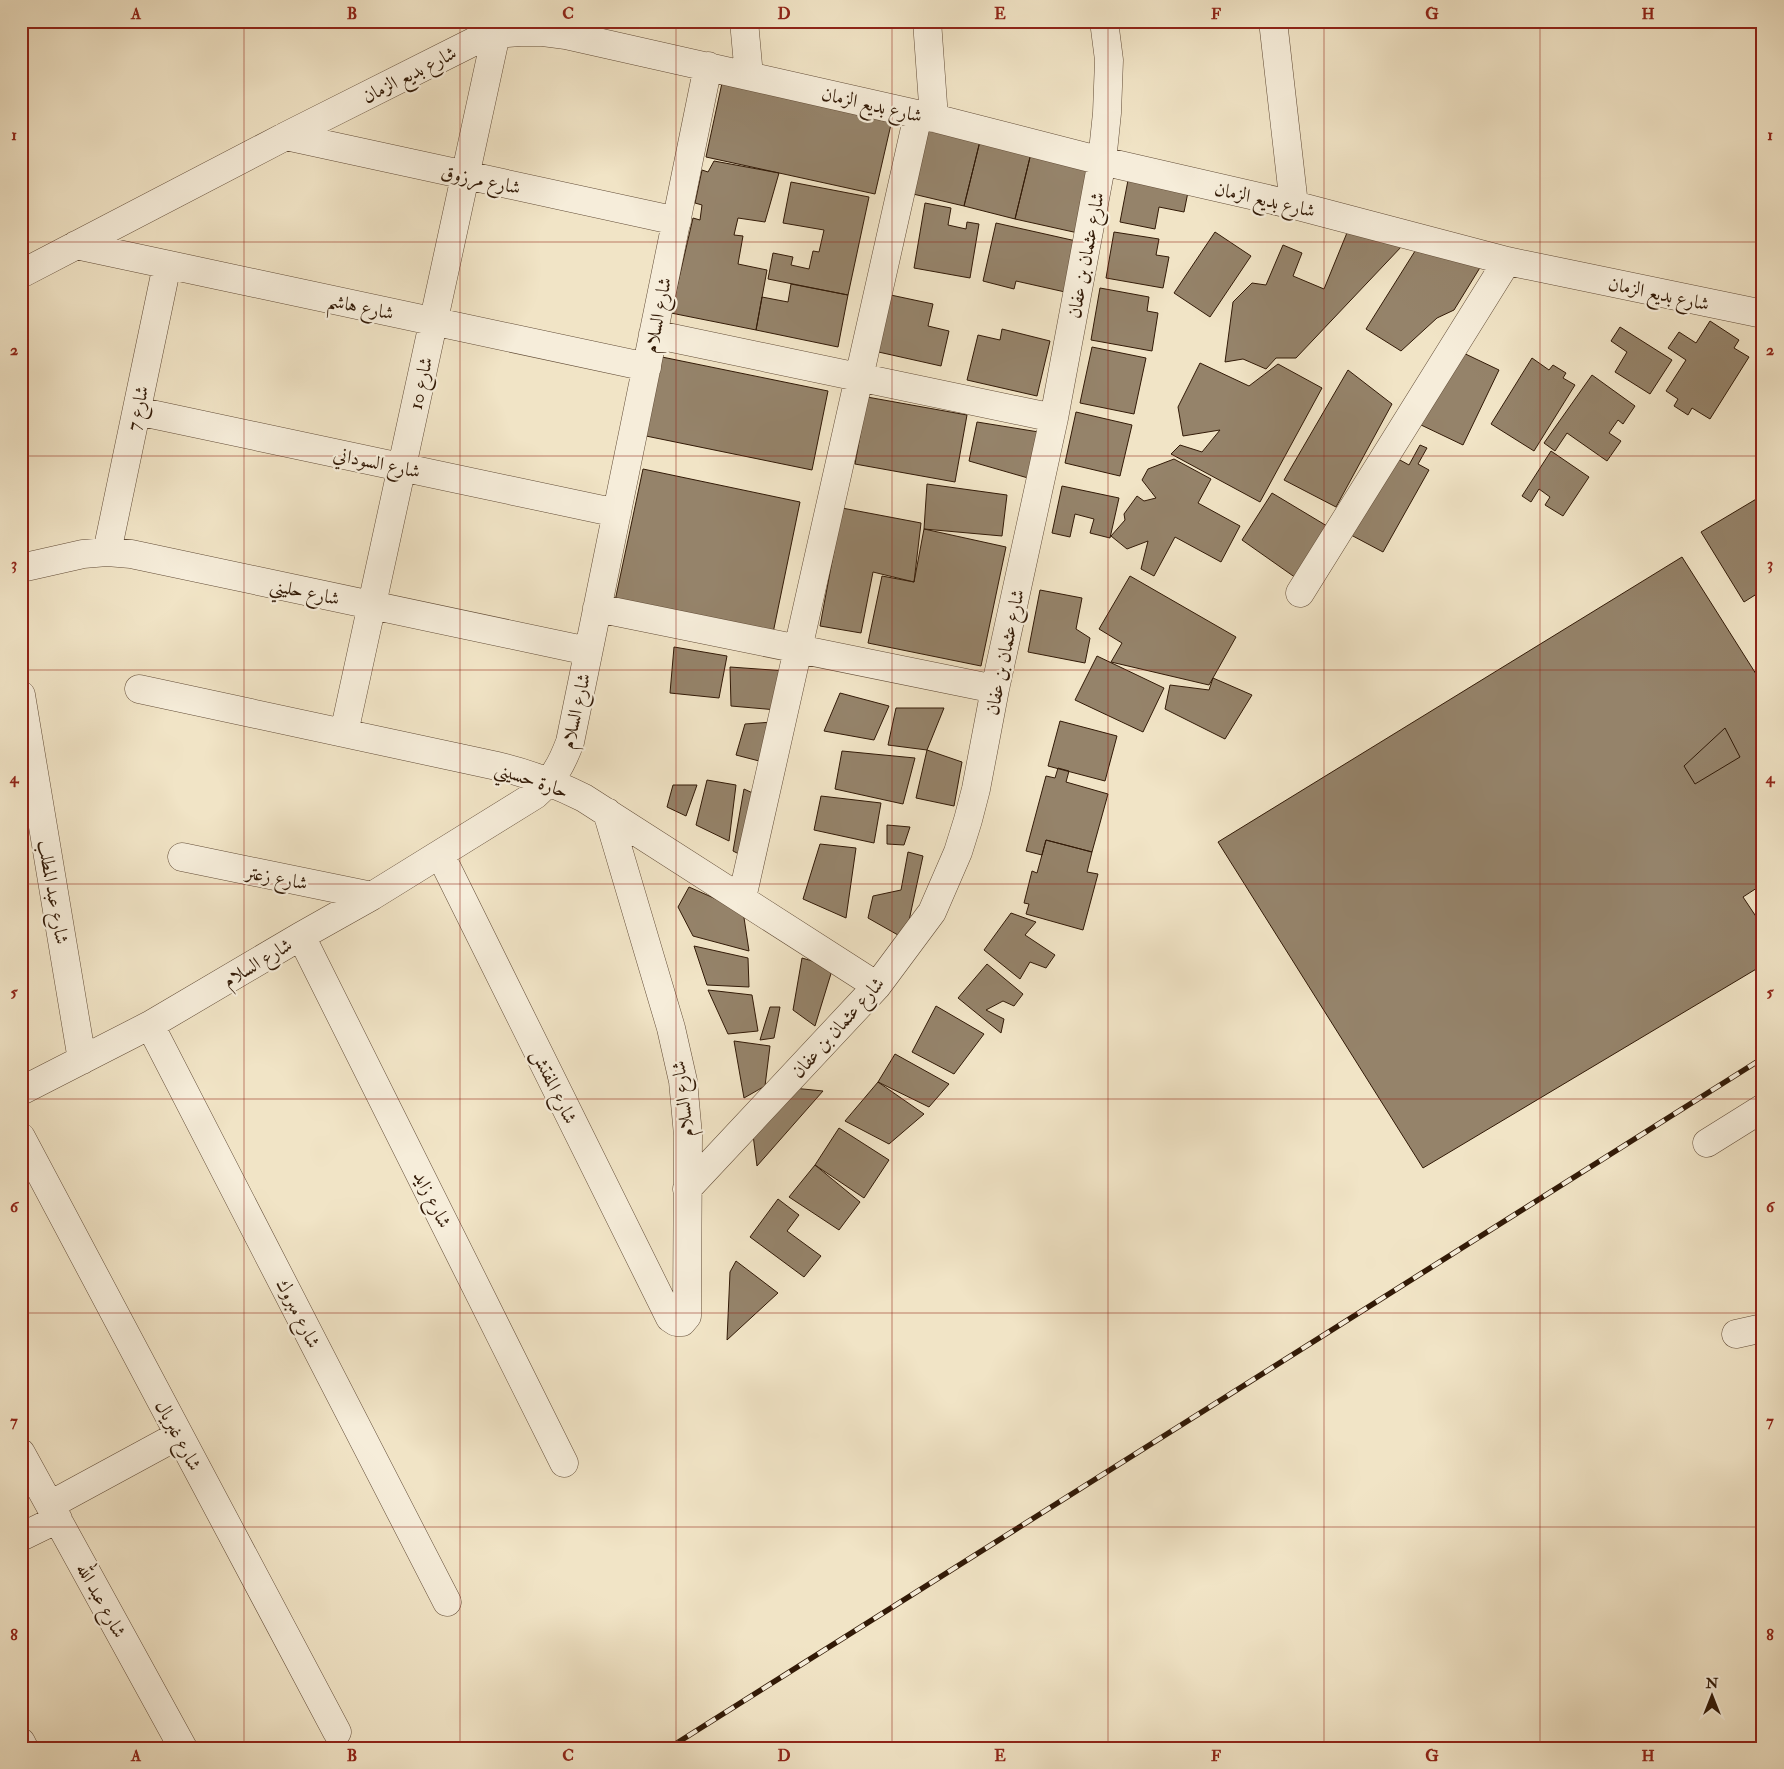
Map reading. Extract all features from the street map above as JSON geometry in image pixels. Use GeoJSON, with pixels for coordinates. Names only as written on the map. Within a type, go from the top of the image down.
{"type":"FeatureCollection","features":[{"type":"Feature","properties":{"kind":"street"},"geometry":{"type":"LineString","coordinates":[[744,21],[749,76]]}},
{"type":"Feature","properties":{"kind":"street"},"geometry":{"type":"LineString","coordinates":[[742,898],[859,377],[926,116],[927,21]]}},
{"type":"Feature","properties":{"kind":"street","name":"شارع عثمان بن عفان"},"geometry":{"type":"LineString","coordinates":[[687,1189],[877,986],[932,912],[946,882],[968,820],[1054,418],[1102,161],[1107,113],[1109,60],[1104,21]]}},
{"type":"Feature","properties":{"kind":"street"},"geometry":{"type":"LineString","coordinates":[[1273,21],[1294,205]]}},
{"type":"Feature","properties":{"kind":"street","name":"شارع بديع الزمان"},"geometry":{"type":"LineString","coordinates":[[21,274],[286,136],[474,42],[496,34],[543,32],[566,35],[708,66],[926,116],[1102,161],[1294,205],[1508,261],[1763,314]]}},
{"type":"Feature","properties":{"kind":"street","name":"شارع 10"},"geometry":{"type":"LineString","coordinates":[[344,733],[496,34]]}},
{"type":"Feature","properties":{"kind":"street","name":"شارع السلام"},"geometry":{"type":"LineString","coordinates":[[21,1091],[150,1025],[372,896],[535,795],[550,781],[562,762],[570,742],[708,66]]}},
{"type":"Feature","properties":{"kind":"street","name":"شارع مرزوق"},"geometry":{"type":"LineString","coordinates":[[286,136],[676,221]]}},
{"type":"Feature","properties":{"kind":"street","name":"شارع هاشم"},"geometry":{"type":"LineString","coordinates":[[76,245],[647,367]]}},
{"type":"Feature","properties":{"kind":"street"},"geometry":{"type":"LineString","coordinates":[[1300,593],[1508,261]]}},
{"type":"Feature","properties":{"kind":"street","name":"شارع 7"},"geometry":{"type":"LineString","coordinates":[[107,552],[167,265]]}},
{"type":"Feature","properties":{"kind":"street"},"geometry":{"type":"LineString","coordinates":[[653,334],[1054,418]]}},
{"type":"Feature","properties":{"kind":"street","name":"شارع السوداني"},"geometry":{"type":"LineString","coordinates":[[137,411],[616,513]]}},
{"type":"Feature","properties":{"kind":"street","name":"شارع حليني"},"geometry":{"type":"LineString","coordinates":[[21,568],[83,554],[107,552],[131,554],[588,650]]}},
{"type":"Feature","properties":{"kind":"street"},"geometry":{"type":"LineString","coordinates":[[597,608],[996,689]]}},
{"type":"Feature","properties":{"kind":"street","name":"حارة حسيني"},"geometry":{"type":"LineString","coordinates":[[139,689],[515,770],[550,781],[607,812],[877,986]]}},
{"type":"Feature","properties":{"kind":"street","name":"شارع عبد المطلب"},"geometry":{"type":"LineString","coordinates":[[21,695],[82,1060]]}},
{"type":"Feature","properties":{"kind":"street","name":"شارع السلام"},"geometry":{"type":"LineString","coordinates":[[607,812],[672,1028],[683,1081],[688,1135],[687,1316],[682,1322],[676,1322],[670,1318]]}},
{"type":"Feature","properties":{"kind":"street","name":"شارع المفتش"},"geometry":{"type":"LineString","coordinates":[[440,854],[670,1318]]}},
{"type":"Feature","properties":{"kind":"street","name":"شارع زعتر"},"geometry":{"type":"LineString","coordinates":[[182,857],[372,896]]}},
{"type":"Feature","properties":{"kind":"street","name":"شارع زايد"},"geometry":{"type":"LineString","coordinates":[[301,936],[564,1463]]}},
{"type":"Feature","properties":{"kind":"street","name":"شارع مبروك"},"geometry":{"type":"LineString","coordinates":[[150,1025],[447,1602]]}},
{"type":"Feature","properties":{"kind":"street"},"geometry":{"type":"LineString","coordinates":[[1707,1143],[1763,1108]]}},
{"type":"Feature","properties":{"kind":"street","name":"شارع غبريال"},"geometry":{"type":"LineString","coordinates":[[21,1137],[337,1732]]}},
{"type":"Feature","properties":{"kind":"street"},"geometry":{"type":"LineString","coordinates":[[1736,1334],[1763,1328]]}},
{"type":"Feature","properties":{"kind":"street"},"geometry":{"type":"LineString","coordinates":[[21,1537],[54,1512],[179,1435]]}},
{"type":"Feature","properties":{"kind":"street","name":"شارع عبد الله"},"geometry":{"type":"LineString","coordinates":[[21,1453],[183,1748]]}},
{"type":"Feature","properties":{"kind":"street"},"geometry":{"type":"LineString","coordinates":[[21,1742],[24,1748]]}},
{"type":"Feature","properties":{"kind":"building"},"geometry":{"type":"Polygon","coordinates":[[[722,83],[892,120],[875,194],[706,157],[722,83]]]}},
{"type":"Feature","properties":{"kind":"building"},"geometry":{"type":"Polygon","coordinates":[[[930,124],[981,137],[964,206],[913,194],[930,124]]]}},
{"type":"Feature","properties":{"kind":"building"},"geometry":{"type":"Polygon","coordinates":[[[981,137],[1032,149],[1015,219],[964,206],[981,137]]]}},
{"type":"Feature","properties":{"kind":"building"},"geometry":{"type":"Polygon","coordinates":[[[1032,149],[1095,165],[1078,233],[1015,219],[1032,149]]]}},
{"type":"Feature","properties":{"kind":"building"},"geometry":{"type":"Polygon","coordinates":[[[714,161],[779,173],[765,222],[738,218],[734,235],[743,236],[738,264],[767,270],[756,330],[671,313],[693,218],[700,220],[702,205],[695,203],[702,170],[708,172],[714,161]]]}},
{"type":"Feature","properties":{"kind":"building"},"geometry":{"type":"Polygon","coordinates":[[[1129,175],[1189,187],[1184,212],[1159,207],[1155,229],[1120,222],[1129,175]]]}},
{"type":"Feature","properties":{"kind":"building"},"geometry":{"type":"Polygon","coordinates":[[[791,182],[869,197],[848,295],[768,279],[773,253],[793,257],[791,265],[809,269],[813,251],[819,252],[824,230],[783,223],[791,182]]]}},
{"type":"Feature","properties":{"kind":"building"},"geometry":{"type":"Polygon","coordinates":[[[925,203],[951,208],[948,225],[966,229],[967,222],[979,224],[970,278],[914,268],[925,203]]]}},
{"type":"Feature","properties":{"kind":"building"},"geometry":{"type":"Polygon","coordinates":[[[996,223],[1085,243],[1074,294],[1016,281],[1014,289],[983,281],[996,223]]]}},
{"type":"Feature","properties":{"kind":"building"},"geometry":{"type":"Polygon","coordinates":[[[1351,223],[1403,245],[1296,358],[1276,358],[1266,369],[1243,359],[1225,362],[1233,302],[1252,283],[1266,285],[1283,245],[1302,253],[1293,276],[1324,289],[1351,223]]]}},
{"type":"Feature","properties":{"kind":"building"},"geometry":{"type":"Polygon","coordinates":[[[1114,232],[1159,239],[1156,255],[1169,257],[1163,288],[1106,278],[1114,232]]]}},
{"type":"Feature","properties":{"kind":"building"},"geometry":{"type":"Polygon","coordinates":[[[1215,232],[1251,256],[1210,317],[1174,293],[1215,232]]]}},
{"type":"Feature","properties":{"kind":"building"},"geometry":{"type":"Polygon","coordinates":[[[1427,232],[1481,266],[1454,310],[1437,318],[1401,351],[1366,329],[1427,232]]]}},
{"type":"Feature","properties":{"kind":"building"},"geometry":{"type":"Polygon","coordinates":[[[791,284],[848,295],[838,347],[756,330],[762,297],[788,302],[791,284]]]}},
{"type":"Feature","properties":{"kind":"building"},"geometry":{"type":"Polygon","coordinates":[[[1100,288],[1149,297],[1147,311],[1158,313],[1152,351],[1091,340],[1100,288]]]}},
{"type":"Feature","properties":{"kind":"building"},"geometry":{"type":"Polygon","coordinates":[[[886,294],[933,304],[928,326],[949,331],[941,366],[874,351],[886,294]]]}},
{"type":"Feature","properties":{"kind":"building"},"geometry":{"type":"Polygon","coordinates":[[[1710,321],[1739,340],[1734,348],[1749,357],[1710,419],[1692,408],[1688,415],[1674,406],[1678,399],[1666,391],[1686,360],[1668,348],[1679,332],[1696,343],[1710,321]]]}},
{"type":"Feature","properties":{"kind":"building"},"geometry":{"type":"Polygon","coordinates":[[[1620,327],[1672,360],[1650,394],[1615,372],[1627,352],[1611,341],[1620,327]]]}},
{"type":"Feature","properties":{"kind":"building"},"geometry":{"type":"Polygon","coordinates":[[[1002,329],[1050,341],[1037,396],[967,380],[978,335],[1000,340],[1002,329]]]}},
{"type":"Feature","properties":{"kind":"building"},"geometry":{"type":"Polygon","coordinates":[[[1092,347],[1146,358],[1134,414],[1080,403],[1092,347]]]}},
{"type":"Feature","properties":{"kind":"building"},"geometry":{"type":"Polygon","coordinates":[[[1455,349],[1499,370],[1463,445],[1419,424],[1455,349]]]}},
{"type":"Feature","properties":{"kind":"building"},"geometry":{"type":"Polygon","coordinates":[[[662,357],[828,391],[812,470],[646,436],[662,357]]]}},
{"type":"Feature","properties":{"kind":"building"},"geometry":{"type":"Polygon","coordinates":[[[1532,358],[1549,370],[1553,365],[1566,373],[1563,378],[1575,385],[1534,451],[1491,424],[1532,358]]]}},
{"type":"Feature","properties":{"kind":"building"},"geometry":{"type":"Polygon","coordinates":[[[1200,363],[1249,386],[1278,364],[1322,388],[1260,502],[1171,454],[1180,445],[1202,452],[1220,430],[1183,436],[1178,407],[1200,363]]]}},
{"type":"Feature","properties":{"kind":"building"},"geometry":{"type":"Polygon","coordinates":[[[1348,370],[1392,404],[1336,507],[1284,480],[1348,370]]]}},
{"type":"Feature","properties":{"kind":"building"},"geometry":{"type":"Polygon","coordinates":[[[1592,375],[1635,406],[1623,424],[1618,420],[1609,433],[1621,441],[1607,461],[1567,433],[1555,451],[1544,443],[1592,375]]]}},
{"type":"Feature","properties":{"kind":"building"},"geometry":{"type":"Polygon","coordinates":[[[867,397],[967,415],[955,482],[855,464],[867,397]]]}},
{"type":"Feature","properties":{"kind":"building"},"geometry":{"type":"Polygon","coordinates":[[[1076,412],[1132,425],[1120,476],[1065,463],[1076,412]]]}},
{"type":"Feature","properties":{"kind":"building"},"geometry":{"type":"Polygon","coordinates":[[[977,422],[1045,433],[1028,478],[969,461],[977,422]]]}},
{"type":"Feature","properties":{"kind":"building"},"geometry":{"type":"Polygon","coordinates":[[[1420,445],[1427,448],[1418,464],[1429,470],[1383,552],[1351,535],[1380,449],[1409,465],[1420,445]]]}},
{"type":"Feature","properties":{"kind":"building"},"geometry":{"type":"Polygon","coordinates":[[[1551,451],[1589,477],[1563,516],[1545,505],[1550,497],[1539,489],[1531,502],[1522,496],[1551,451]]]}},
{"type":"Feature","properties":{"kind":"building"},"geometry":{"type":"Polygon","coordinates":[[[1174,459],[1211,479],[1198,503],[1240,526],[1221,562],[1175,537],[1154,576],[1141,569],[1148,541],[1127,549],[1111,536],[1125,520],[1124,514],[1137,496],[1144,501],[1156,498],[1142,480],[1148,469],[1174,459]]]}},
{"type":"Feature","properties":{"kind":"building"},"geometry":{"type":"Polygon","coordinates":[[[643,469],[800,502],[773,633],[615,601],[643,469]]]}},
{"type":"Feature","properties":{"kind":"building"},"geometry":{"type":"Polygon","coordinates":[[[927,484],[1007,495],[1002,536],[924,529],[927,484]]]}},
{"type":"Feature","properties":{"kind":"building"},"geometry":{"type":"Polygon","coordinates":[[[1062,486],[1119,498],[1110,538],[1090,533],[1094,519],[1075,514],[1070,537],[1052,533],[1062,486]]]}},
{"type":"Feature","properties":{"kind":"building"},"geometry":{"type":"Polygon","coordinates":[[[1272,493],[1327,526],[1296,578],[1242,540],[1272,493]]]}},
{"type":"Feature","properties":{"kind":"building"},"geometry":{"type":"Polygon","coordinates":[[[1763,495],[1763,590],[1744,602],[1701,532],[1763,495]]]}},
{"type":"Feature","properties":{"kind":"building"},"geometry":{"type":"Polygon","coordinates":[[[842,508],[921,523],[914,582],[873,572],[861,633],[820,626],[842,508]]]}},
{"type":"Feature","properties":{"kind":"building"},"geometry":{"type":"Polygon","coordinates":[[[924,529],[1006,547],[981,666],[868,643],[882,576],[914,582],[924,529]]]}},
{"type":"Feature","properties":{"kind":"building"},"geometry":{"type":"Polygon","coordinates":[[[1682,557],[1763,685],[1763,884],[1743,897],[1763,927],[1763,965],[1423,1168],[1218,842],[1682,557]]]}},
{"type":"Feature","properties":{"kind":"building"},"geometry":{"type":"Polygon","coordinates":[[[1130,576],[1236,637],[1209,685],[1111,662],[1122,643],[1099,629],[1130,576]]]}},
{"type":"Feature","properties":{"kind":"building"},"geometry":{"type":"Polygon","coordinates":[[[1040,590],[1082,598],[1076,629],[1090,638],[1085,663],[1028,652],[1040,590]]]}},
{"type":"Feature","properties":{"kind":"building"},"geometry":{"type":"Polygon","coordinates":[[[674,647],[727,656],[719,698],[670,693],[674,647]]]}},
{"type":"Feature","properties":{"kind":"building"},"geometry":{"type":"Polygon","coordinates":[[[1097,656],[1164,688],[1143,732],[1075,700],[1097,656]]]}},
{"type":"Feature","properties":{"kind":"building"},"geometry":{"type":"Polygon","coordinates":[[[730,667],[786,671],[777,710],[731,706],[730,667]]]}},
{"type":"Feature","properties":{"kind":"building"},"geometry":{"type":"Polygon","coordinates":[[[1213,678],[1252,695],[1225,739],[1165,709],[1170,685],[1209,690],[1213,678]]]}},
{"type":"Feature","properties":{"kind":"building"},"geometry":{"type":"Polygon","coordinates":[[[840,693],[889,706],[874,740],[824,731],[840,693]]]}},
{"type":"Feature","properties":{"kind":"building"},"geometry":{"type":"Polygon","coordinates":[[[896,708],[944,708],[927,750],[888,745],[896,708]]]}},
{"type":"Feature","properties":{"kind":"building"},"geometry":{"type":"Polygon","coordinates":[[[1060,721],[1117,736],[1105,781],[1048,766],[1060,721]]]}},
{"type":"Feature","properties":{"kind":"building"},"geometry":{"type":"Polygon","coordinates":[[[773,722],[763,762],[736,755],[745,724],[773,722]]]}},
{"type":"Feature","properties":{"kind":"building"},"geometry":{"type":"Polygon","coordinates":[[[1725,728],[1740,757],[1695,784],[1684,766],[1725,728]]]}},
{"type":"Feature","properties":{"kind":"building"},"geometry":{"type":"Polygon","coordinates":[[[927,750],[962,762],[954,806],[916,798],[927,750]]]}},
{"type":"Feature","properties":{"kind":"building"},"geometry":{"type":"Polygon","coordinates":[[[842,751],[915,758],[903,804],[835,789],[842,751]]]}},
{"type":"Feature","properties":{"kind":"building"},"geometry":{"type":"Polygon","coordinates":[[[1058,768],[1069,771],[1066,782],[1108,794],[1092,852],[1046,840],[1042,855],[1026,851],[1046,776],[1055,778],[1058,768]]]}},
{"type":"Feature","properties":{"kind":"building"},"geometry":{"type":"Polygon","coordinates":[[[707,780],[736,785],[729,841],[696,825],[707,780]]]}},
{"type":"Feature","properties":{"kind":"building"},"geometry":{"type":"Polygon","coordinates":[[[673,785],[697,785],[686,816],[667,807],[673,785]]]}},
{"type":"Feature","properties":{"kind":"building"},"geometry":{"type":"Polygon","coordinates":[[[744,789],[757,795],[743,856],[733,851],[744,789]]]}},
{"type":"Feature","properties":{"kind":"building"},"geometry":{"type":"Polygon","coordinates":[[[821,796],[881,803],[874,843],[814,830],[821,796]]]}},
{"type":"Feature","properties":{"kind":"building"},"geometry":{"type":"Polygon","coordinates":[[[887,825],[910,827],[904,845],[887,844],[887,825]]]}},
{"type":"Feature","properties":{"kind":"building"},"geometry":{"type":"Polygon","coordinates":[[[1046,840],[1092,852],[1087,872],[1098,874],[1083,930],[1026,914],[1029,904],[1024,903],[1032,871],[1037,873],[1046,840]]]}},
{"type":"Feature","properties":{"kind":"building"},"geometry":{"type":"Polygon","coordinates":[[[820,844],[856,848],[846,918],[803,899],[820,844]]]}},
{"type":"Feature","properties":{"kind":"building"},"geometry":{"type":"Polygon","coordinates":[[[908,852],[923,856],[905,939],[868,918],[873,896],[901,890],[908,852]]]}},
{"type":"Feature","properties":{"kind":"building"},"geometry":{"type":"Polygon","coordinates":[[[689,887],[743,911],[749,951],[693,936],[678,907],[689,887]]]}},
{"type":"Feature","properties":{"kind":"building"},"geometry":{"type":"Polygon","coordinates":[[[1011,913],[1036,922],[1025,935],[1055,955],[1046,968],[1030,962],[1020,979],[984,950],[1011,913]]]}},
{"type":"Feature","properties":{"kind":"building"},"geometry":{"type":"Polygon","coordinates":[[[694,946],[748,958],[749,987],[707,985],[694,946]]]}},
{"type":"Feature","properties":{"kind":"building"},"geometry":{"type":"Polygon","coordinates":[[[802,958],[833,967],[815,1026],[793,1010],[802,958]]]}},
{"type":"Feature","properties":{"kind":"building"},"geometry":{"type":"Polygon","coordinates":[[[987,964],[1023,994],[1014,1006],[1003,1001],[986,1010],[1004,1019],[1001,1033],[958,998],[987,964]]]}},
{"type":"Feature","properties":{"kind":"building"},"geometry":{"type":"Polygon","coordinates":[[[708,990],[752,995],[758,1031],[728,1034],[708,990]]]}},
{"type":"Feature","properties":{"kind":"building"},"geometry":{"type":"Polygon","coordinates":[[[936,1006],[984,1034],[954,1074],[912,1052],[936,1006]]]}},
{"type":"Feature","properties":{"kind":"building"},"geometry":{"type":"Polygon","coordinates":[[[770,1007],[780,1007],[774,1038],[760,1040],[770,1007]]]}},
{"type":"Feature","properties":{"kind":"building"},"geometry":{"type":"Polygon","coordinates":[[[734,1041],[770,1046],[765,1086],[744,1098],[734,1041]]]}},
{"type":"Feature","properties":{"kind":"building"},"geometry":{"type":"Polygon","coordinates":[[[895,1054],[949,1084],[929,1107],[878,1082],[895,1054]]]}},
{"type":"Feature","properties":{"kind":"building"},"geometry":{"type":"Polygon","coordinates":[[[878,1082],[924,1114],[889,1144],[845,1121],[878,1082]]]}},
{"type":"Feature","properties":{"kind":"building"},"geometry":{"type":"Polygon","coordinates":[[[793,1088],[823,1091],[757,1166],[752,1127],[793,1088]]]}},
{"type":"Feature","properties":{"kind":"building"},"geometry":{"type":"Polygon","coordinates":[[[839,1128],[889,1160],[864,1198],[815,1165],[839,1128]]]}},
{"type":"Feature","properties":{"kind":"building"},"geometry":{"type":"Polygon","coordinates":[[[815,1165],[860,1202],[839,1230],[789,1197],[815,1165]]]}},
{"type":"Feature","properties":{"kind":"building"},"geometry":{"type":"Polygon","coordinates":[[[778,1199],[799,1215],[787,1231],[821,1256],[804,1277],[750,1237],[778,1199]]]}},
{"type":"Feature","properties":{"kind":"building"},"geometry":{"type":"Polygon","coordinates":[[[736,1261],[778,1293],[727,1340],[730,1272],[736,1261]]]}},
{"type":"Feature","properties":{"kind":"railway"},"geometry":{"type":"LineString","coordinates":[[669,1748],[1763,1058]]}}]}
